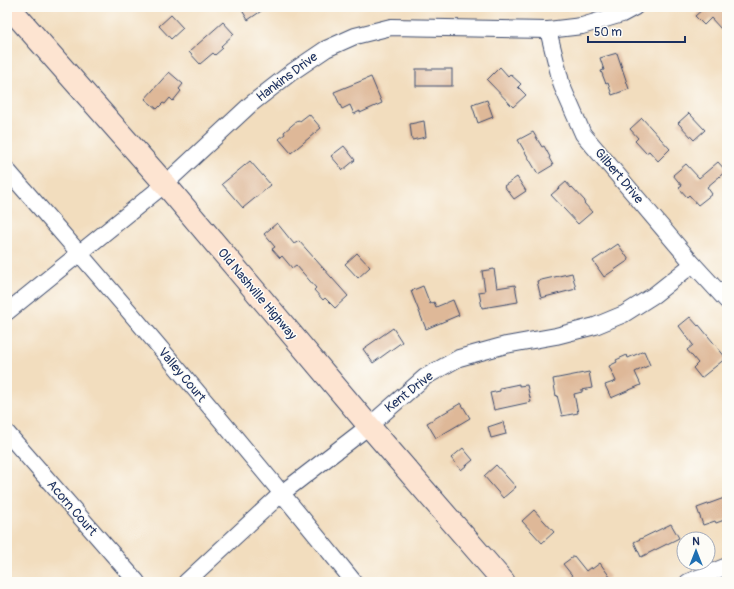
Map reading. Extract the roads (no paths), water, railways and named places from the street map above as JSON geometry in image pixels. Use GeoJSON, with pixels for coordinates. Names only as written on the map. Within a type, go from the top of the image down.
{"type":"FeatureCollection","features":[{"type":"Feature","properties":{"kind":"main road","name":"Old Nashville Highway"},"geometry":{"type":"LineString","coordinates":[[9,7],[165,184],[369,426],[504,582]]}},
{"type":"Feature","properties":{"kind":"street","name":"Hankins Drive"},"geometry":{"type":"LineString","coordinates":[[7,312],[165,184],[251,104],[292,72],[326,49],[355,36],[392,27],[548,30],[582,26],[622,14],[636,7]]}},
{"type":"Feature","properties":{"kind":"street","name":"Gilbert Drive"},"geometry":{"type":"LineString","coordinates":[[548,30],[562,86],[583,134],[693,264],[727,301]]}},
{"type":"Feature","properties":{"kind":"street","name":"Valley Court"},"geometry":{"type":"LineString","coordinates":[[7,170],[282,493],[354,582]]}},
{"type":"Feature","properties":{"kind":"street","name":"Kent Drive"},"geometry":{"type":"LineString","coordinates":[[186,582],[282,493],[369,426],[425,377],[459,358],[506,345],[556,336],[595,326],[624,314],[654,296],[693,264]]}},
{"type":"Feature","properties":{"kind":"street","name":"Acorn Court"},"geometry":{"type":"LineString","coordinates":[[7,433],[137,582]]}},
{"type":"Feature","properties":{"kind":"street"},"geometry":{"type":"LineString","coordinates":[[688,582],[727,566]]}}]}
